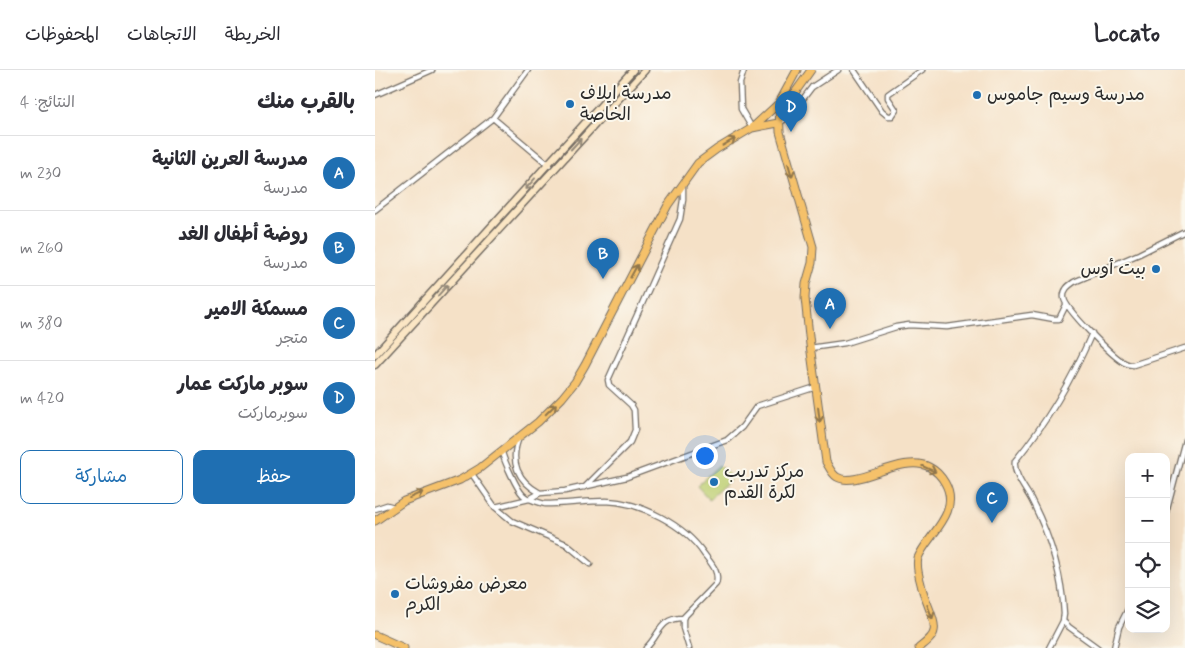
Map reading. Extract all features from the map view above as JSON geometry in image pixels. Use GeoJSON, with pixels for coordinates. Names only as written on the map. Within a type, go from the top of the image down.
{"type":"FeatureCollection","features":[{"type":"Feature","properties":{"kind":"main road"},"geometry":{"type":"LineString","coordinates":[[375,521],[394,506],[424,492],[472,474],[519,438],[563,398],[575,382],[668,205],[683,182],[697,163],[752,128],[779,103],[797,70]]}},
{"type":"Feature","properties":{"kind":"main road"},"geometry":{"type":"LineString","coordinates":[[779,123],[789,102],[811,70]]}},
{"type":"Feature","properties":{"kind":"main road"},"geometry":{"type":"LineString","coordinates":[[779,103],[779,123],[783,143],[813,247],[812,263],[805,284],[810,348],[826,462],[837,477],[846,480],[899,466],[927,466],[942,477],[947,488],[949,506],[942,522],[918,558],[922,592],[934,623],[935,631],[927,642],[919,648]]}},
{"type":"Feature","properties":{"kind":"main road"},"geometry":{"type":"LineString","coordinates":[[752,128],[779,123]]}},
{"type":"Feature","properties":{"kind":"main road"},"geometry":{"type":"LineString","coordinates":[[375,635],[404,648]]}},
{"type":"Feature","properties":{"kind":"street"},"geometry":{"type":"LineString","coordinates":[[375,95],[432,70]]}},
{"type":"Feature","properties":{"kind":"street"},"geometry":{"type":"LineString","coordinates":[[375,210],[493,118],[528,70]]}},
{"type":"Feature","properties":{"kind":"street"},"geometry":{"type":"LineString","coordinates":[[375,365],[633,70]]}},
{"type":"Feature","properties":{"kind":"street"},"geometry":{"type":"LineString","coordinates":[[375,355],[551,166],[645,70]]}},
{"type":"Feature","properties":{"kind":"street"},"geometry":{"type":"LineString","coordinates":[[744,70],[741,83],[741,109],[752,128]]}},
{"type":"Feature","properties":{"kind":"street"},"geometry":{"type":"LineString","coordinates":[[779,123],[790,116],[812,87],[838,70]]}},
{"type":"Feature","properties":{"kind":"street"},"geometry":{"type":"LineString","coordinates":[[854,70],[888,116],[892,116],[896,110],[888,98],[888,94],[922,70]]}},
{"type":"Feature","properties":{"kind":"street"},"geometry":{"type":"LineString","coordinates":[[493,118],[551,166]]}},
{"type":"Feature","properties":{"kind":"street"},"geometry":{"type":"LineString","coordinates":[[585,487],[618,455],[633,437],[635,430],[634,410],[609,385],[608,380],[680,219],[683,182]]}},
{"type":"Feature","properties":{"kind":"street"},"geometry":{"type":"LineString","coordinates":[[1185,231],[1139,254],[1074,282],[1067,287],[1063,299],[1066,305],[1092,334],[1111,353],[1126,364],[1133,365],[1185,348]]}},
{"type":"Feature","properties":{"kind":"street"},"geometry":{"type":"LineString","coordinates":[[810,348],[845,343],[895,327],[909,325],[947,327],[1032,315],[1054,319],[1059,318],[1066,305]]}},
{"type":"Feature","properties":{"kind":"street"},"geometry":{"type":"LineString","coordinates":[[1049,648],[1063,621],[1064,601],[1056,557],[1014,465],[1015,461],[1044,424],[1074,374],[1092,334]]}},
{"type":"Feature","properties":{"kind":"street"},"geometry":{"type":"LineString","coordinates":[[495,507],[529,499],[539,493],[565,491],[627,477],[727,440],[742,427],[757,406],[816,387]]}},
{"type":"Feature","properties":{"kind":"street"},"geometry":{"type":"LineString","coordinates":[[519,438],[514,449],[517,469],[530,488],[539,493]]}},
{"type":"Feature","properties":{"kind":"street"},"geometry":{"type":"LineString","coordinates":[[1170,498],[1185,440]]}},
{"type":"Feature","properties":{"kind":"street"},"geometry":{"type":"LineString","coordinates":[[502,452],[504,460],[523,494],[529,499],[545,504],[605,501],[625,503],[672,524],[688,535],[701,549],[717,573],[718,579],[716,584],[683,618],[683,628],[689,648]]}},
{"type":"Feature","properties":{"kind":"street"},"geometry":{"type":"LineString","coordinates":[[472,474],[495,507],[512,521],[566,544],[590,564]]}},
{"type":"Feature","properties":{"kind":"street"},"geometry":{"type":"LineString","coordinates":[[375,509],[387,505],[394,506]]}},
{"type":"Feature","properties":{"kind":"street"},"geometry":{"type":"LineString","coordinates":[[1114,648],[1119,627],[1125,615]]}},
{"type":"Feature","properties":{"kind":"street"},"geometry":{"type":"LineString","coordinates":[[646,648],[666,622],[683,618]]}},
{"type":"Feature","properties":{"kind":"street"},"geometry":{"type":"LineString","coordinates":[[1063,621],[1098,648]]}},
{"type":"Feature","properties":{"kind":"green space","name":"مركز تدريب لكرة القدم"},"geometry":{"type":"Polygon","coordinates":[[[719,465],[732,478],[709,499],[697,486],[719,465]]]}},
{"type":"Feature","properties":{"kind":"place","name":"مدرسة وسيم جاموس"},"geometry":{"type":"Point","coordinates":[977,95]}},
{"type":"Feature","properties":{"kind":"place","name":"مدرسة ايلاف الخاصة"},"geometry":{"type":"Point","coordinates":[570,104]}},
{"type":"Feature","properties":{"kind":"place","name":"سوبر ماركت عمار"},"geometry":{"type":"Point","coordinates":[791,132]}},
{"type":"Feature","properties":{"kind":"place","name":"بيت أوس"},"geometry":{"type":"Point","coordinates":[1156,269]}},
{"type":"Feature","properties":{"kind":"place","name":"روضة أطفال الغد"},"geometry":{"type":"Point","coordinates":[603,279]}},
{"type":"Feature","properties":{"kind":"place","name":"مدرسة العرين الثانية"},"geometry":{"type":"Point","coordinates":[830,329]}},
{"type":"Feature","properties":{"kind":"place","name":"مركز تدريب لكرة القدم"},"geometry":{"type":"Point","coordinates":[714,482]}},
{"type":"Feature","properties":{"kind":"place","name":"مسمكة الامير"},"geometry":{"type":"Point","coordinates":[992,523]}},
{"type":"Feature","properties":{"kind":"place","name":"معرض مفروشات الكرم"},"geometry":{"type":"Point","coordinates":[395,594]}}]}
